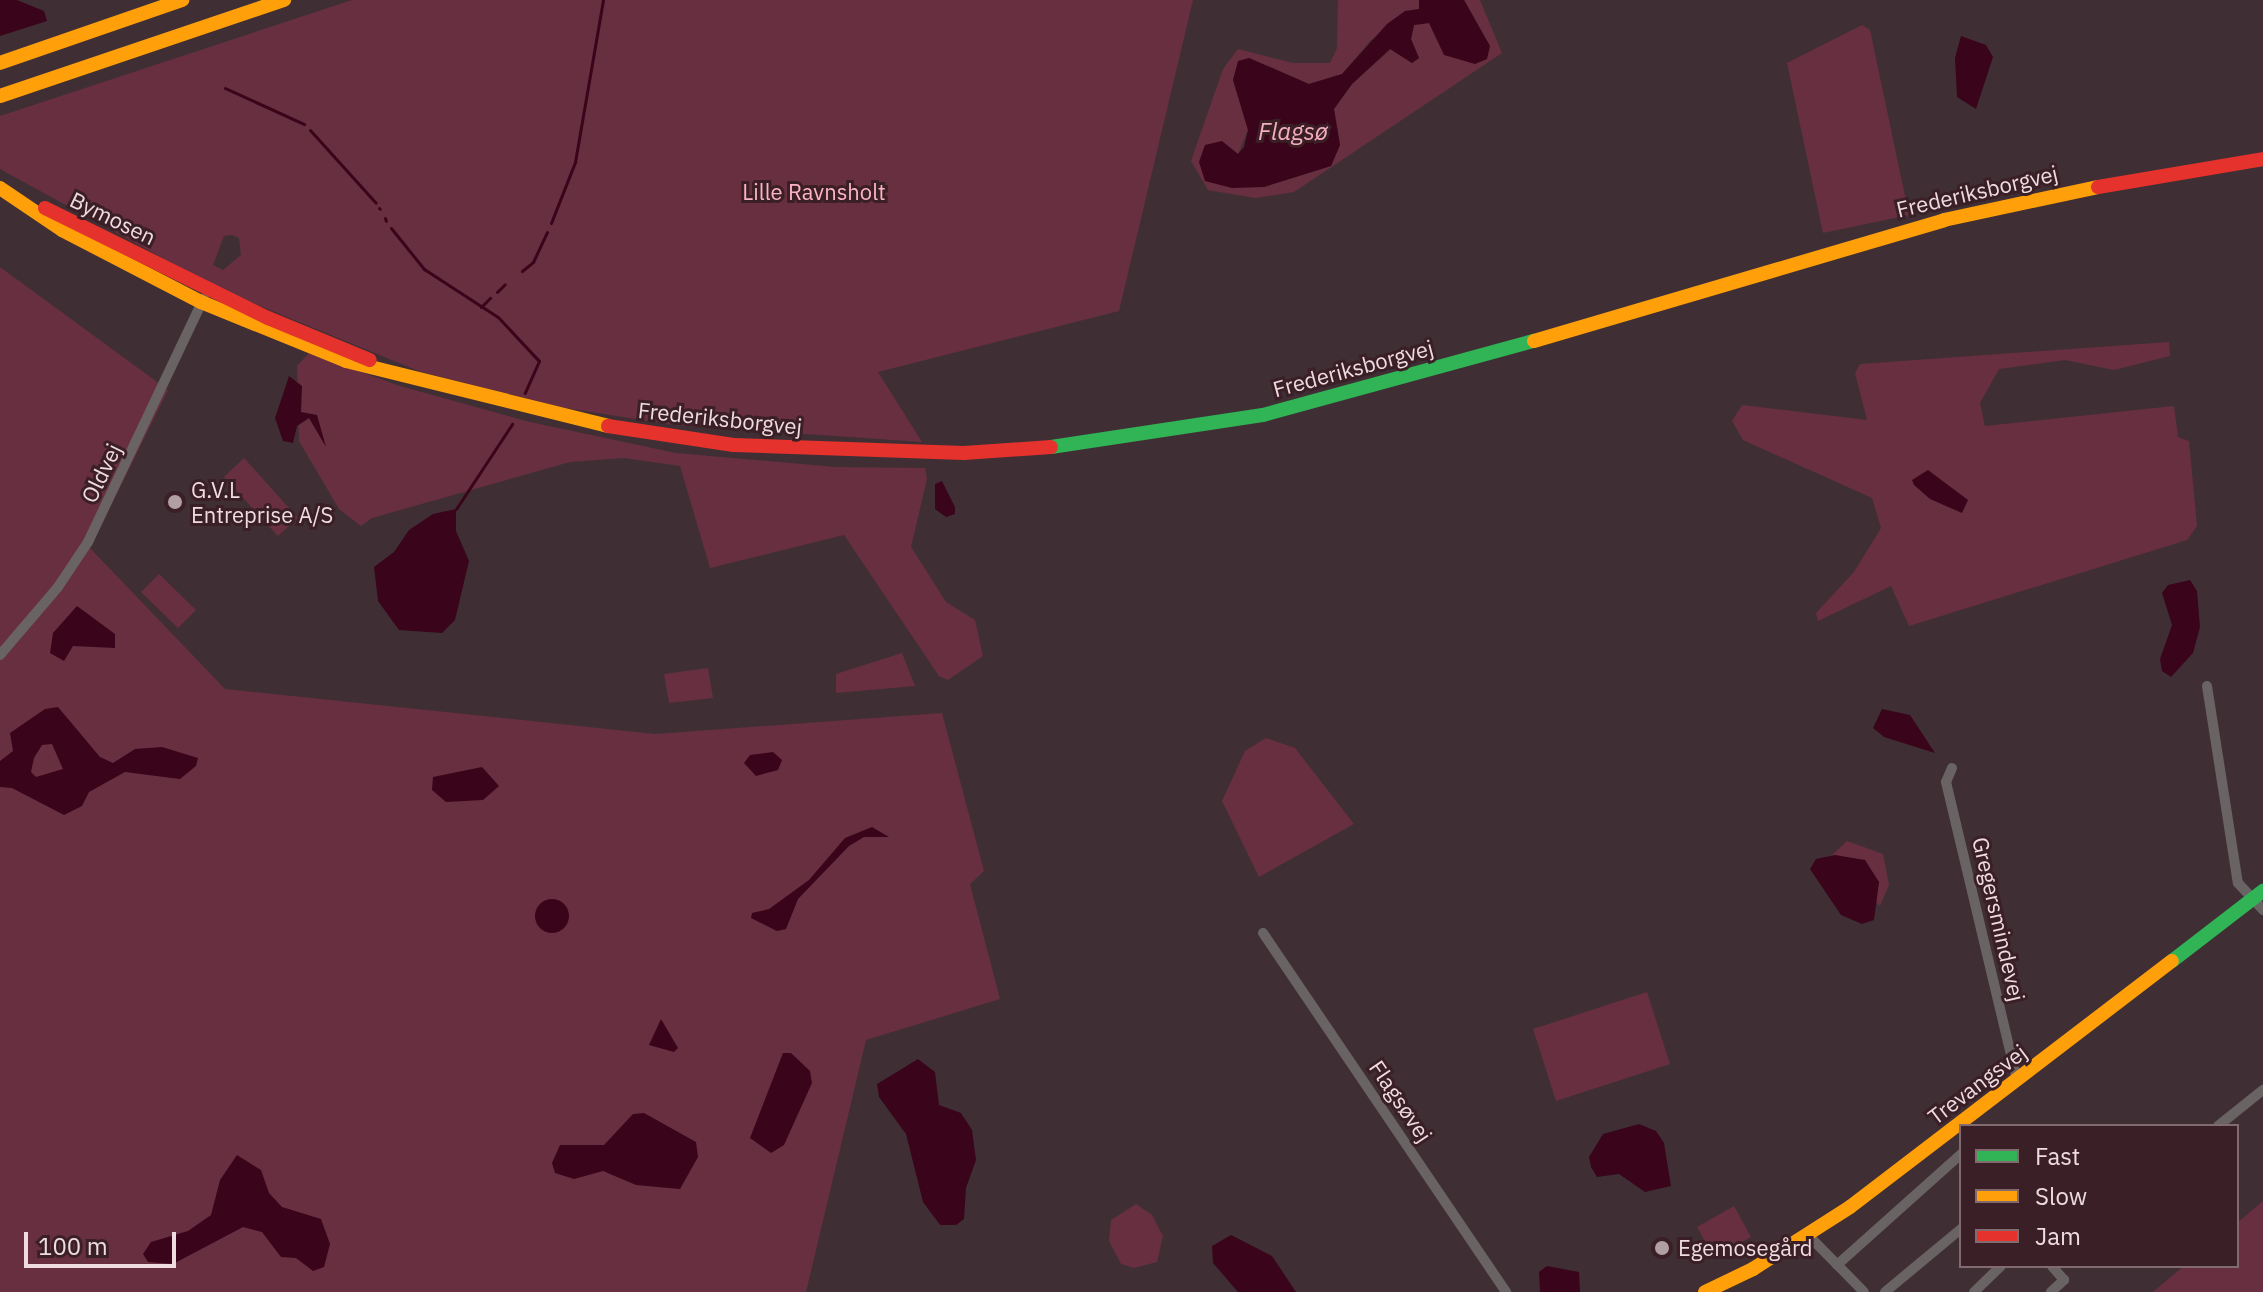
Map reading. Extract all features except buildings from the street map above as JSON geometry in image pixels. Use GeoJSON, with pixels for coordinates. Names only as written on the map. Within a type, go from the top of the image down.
{"type":"FeatureCollection","features":[{"type":"Feature","properties":{"kind":"main road"},"geometry":{"type":"LineString","coordinates":[[0,63],[182,0]]}},
{"type":"Feature","properties":{"kind":"main road"},"geometry":{"type":"LineString","coordinates":[[0,96],[284,0]]}},
{"type":"Feature","properties":{"kind":"main road","name":"Frederiksborgvej"},"geometry":{"type":"LineString","coordinates":[[205,296],[437,387],[641,433],[734,445],[869,453],[1065,446],[1263,415],[1364,391],[1944,220],[2053,194],[2263,159]]}},
{"type":"Feature","properties":{"kind":"main road","name":"Bymosen"},"geometry":{"type":"LineString","coordinates":[[0,186],[62,230],[205,296]]}},
{"type":"Feature","properties":{"kind":"main road","name":"Trevangsvej"},"geometry":{"type":"LineString","coordinates":[[1959,1124],[2257,906],[2263,891]]}},
{"type":"Feature","properties":{"kind":"main road","name":"Trevangsvej"},"geometry":{"type":"LineString","coordinates":[[1705,1292],[1809,1236],[1959,1124]]}},
{"type":"Feature","properties":{"kind":"street","name":"Oldvej"},"geometry":{"type":"LineString","coordinates":[[0,655],[58,587],[88,542],[205,296]]}},
{"type":"Feature","properties":{"kind":"street"},"geometry":{"type":"LineString","coordinates":[[2207,686],[2238,883],[2257,906]]}},
{"type":"Feature","properties":{"kind":"street","name":"Gregersmindevej"},"geometry":{"type":"LineString","coordinates":[[1952,768],[1946,782],[2017,1081]]}},
{"type":"Feature","properties":{"kind":"street","name":"Flagsøvej"},"geometry":{"type":"LineString","coordinates":[[1263,933],[1506,1292]]}},
{"type":"Feature","properties":{"kind":"street"},"geometry":{"type":"LineString","coordinates":[[2220,1124],[2263,1090]]}},
{"type":"Feature","properties":{"kind":"street"},"geometry":{"type":"LineString","coordinates":[[1837,1265],[1959,1156]]}},
{"type":"Feature","properties":{"kind":"street"},"geometry":{"type":"LineString","coordinates":[[1885,1292],[1959,1231]]}},
{"type":"Feature","properties":{"kind":"street"},"geometry":{"type":"LineString","coordinates":[[1809,1236],[1864,1292]]}},
{"type":"Feature","properties":{"kind":"street"},"geometry":{"type":"LineString","coordinates":[[1974,1292],[1999,1268]]}},
{"type":"Feature","properties":{"kind":"street"},"geometry":{"type":"LineString","coordinates":[[2051,1292],[2064,1280],[2054,1268]]}},
{"type":"Feature","properties":{"kind":"green space","name":"Lille Ravnsholt"},"geometry":{"type":"Polygon","coordinates":[[[352,0],[1193,0],[1119,311],[878,372],[922,442],[674,425],[559,407],[421,372],[221,290],[0,169],[0,116],[352,0]],[[224,236],[213,265],[223,270],[241,255],[239,238],[224,236]]]}},
{"type":"Feature","properties":{"kind":"green space"},"geometry":{"type":"Polygon","coordinates":[[[1338,0],[1419,0],[1420,9],[1371,40],[1342,74],[1309,84],[1249,58],[1233,80],[1248,130],[1238,154],[1264,187],[1331,166],[1340,145],[1334,109],[1352,84],[1391,49],[1412,63],[1419,58],[1411,39],[1414,25],[1429,23],[1490,46],[1464,0],[1480,0],[1502,53],[1294,192],[1255,198],[1208,190],[1191,161],[1223,69],[1238,49],[1293,63],[1330,63],[1337,48],[1338,0]]]}},
{"type":"Feature","properties":{"kind":"green space"},"geometry":{"type":"Polygon","coordinates":[[[1862,25],[1870,30],[1909,215],[1823,233],[1787,63],[1862,25]]]}},
{"type":"Feature","properties":{"kind":"green space"},"geometry":{"type":"Polygon","coordinates":[[[0,267],[168,390],[90,548],[225,689],[655,734],[942,713],[984,871],[970,884],[1000,999],[866,1040],[806,1292],[0,1292],[0,267]]]}},
{"type":"Feature","properties":{"kind":"green space"},"geometry":{"type":"Polygon","coordinates":[[[2169,342],[2170,356],[2114,370],[2065,360],[1999,369],[1980,403],[1985,426],[2174,406],[2178,437],[2189,441],[2197,526],[2187,540],[1909,626],[1891,586],[1818,621],[1816,613],[1854,572],[1881,528],[1872,498],[1743,440],[1732,421],[1742,405],[1867,420],[1855,373],[1860,364],[2169,342]]]}},
{"type":"Feature","properties":{"kind":"green space"},"geometry":{"type":"Polygon","coordinates":[[[309,353],[400,386],[530,422],[676,453],[836,467],[925,468],[927,479],[911,547],[946,602],[975,620],[983,656],[948,680],[939,676],[844,535],[710,568],[680,466],[624,458],[570,462],[372,518],[361,526],[339,509],[299,441],[297,366],[309,353]]]}},
{"type":"Feature","properties":{"kind":"green space"},"geometry":{"type":"Polygon","coordinates":[[[244,458],[298,518],[278,536],[224,477],[244,458]]]}},
{"type":"Feature","properties":{"kind":"green space"},"geometry":{"type":"Polygon","coordinates":[[[159,574],[196,610],[178,628],[141,592],[159,574]]]}},
{"type":"Feature","properties":{"kind":"green space"},"geometry":{"type":"Polygon","coordinates":[[[902,653],[915,686],[836,693],[836,674],[902,653]]]}},
{"type":"Feature","properties":{"kind":"green space"},"geometry":{"type":"Polygon","coordinates":[[[708,668],[713,698],[669,703],[664,674],[708,668]]]}},
{"type":"Feature","properties":{"kind":"green space"},"geometry":{"type":"Polygon","coordinates":[[[1266,738],[1295,748],[1354,824],[1259,877],[1222,801],[1245,751],[1266,738]]]}},
{"type":"Feature","properties":{"kind":"green space"},"geometry":{"type":"Polygon","coordinates":[[[1847,841],[1883,854],[1889,885],[1880,906],[1831,856],[1847,841]]]}},
{"type":"Feature","properties":{"kind":"green space"},"geometry":{"type":"Polygon","coordinates":[[[1647,992],[1670,1064],[1556,1101],[1533,1029],[1647,992]]]}},
{"type":"Feature","properties":{"kind":"green space"},"geometry":{"type":"Polygon","coordinates":[[[2263,1201],[2263,1292],[2153,1292],[2182,1268],[2239,1268],[2239,1221],[2263,1201]]]}},
{"type":"Feature","properties":{"kind":"green space"},"geometry":{"type":"Polygon","coordinates":[[[1136,1204],[1152,1215],[1163,1236],[1157,1262],[1134,1268],[1121,1264],[1109,1241],[1111,1220],[1136,1204]]]}},
{"type":"Feature","properties":{"kind":"green space"},"geometry":{"type":"Polygon","coordinates":[[[1734,1206],[1751,1237],[1714,1258],[1697,1227],[1734,1206]]]}},
{"type":"Feature","properties":{"kind":"water"},"geometry":{"type":"Polygon","coordinates":[[[0,0],[17,0],[44,11],[47,21],[0,36],[0,0]]]}},
{"type":"Feature","properties":{"kind":"water","name":"Flagsø"},"geometry":{"type":"Polygon","coordinates":[[[1419,0],[1464,0],[1490,46],[1487,59],[1475,64],[1444,55],[1429,23],[1414,25],[1411,39],[1419,58],[1412,63],[1390,49],[1352,84],[1334,109],[1340,145],[1331,166],[1264,187],[1232,188],[1205,181],[1199,162],[1205,145],[1222,141],[1238,154],[1244,147],[1248,130],[1233,80],[1238,61],[1249,58],[1309,84],[1342,74],[1387,24],[1405,11],[1419,9],[1419,0]]]}},
{"type":"Feature","properties":{"kind":"water"},"geometry":{"type":"Polygon","coordinates":[[[1961,36],[1986,45],[1993,57],[1976,109],[1957,97],[1955,58],[1961,36]]]}},
{"type":"Feature","properties":{"kind":"water"},"geometry":{"type":"Polygon","coordinates":[[[289,376],[302,386],[301,412],[317,415],[326,447],[309,418],[297,426],[293,443],[283,441],[275,418],[289,376]]]}},
{"type":"Feature","properties":{"kind":"water"},"geometry":{"type":"Polygon","coordinates":[[[1928,470],[1968,500],[1962,513],[1930,499],[1914,485],[1912,480],[1928,470]]]}},
{"type":"Feature","properties":{"kind":"water"},"geometry":{"type":"Polygon","coordinates":[[[942,481],[955,507],[955,514],[946,517],[935,509],[935,484],[942,481]]]}},
{"type":"Feature","properties":{"kind":"water"},"geometry":{"type":"Polygon","coordinates":[[[456,509],[456,531],[469,561],[455,620],[442,633],[399,630],[378,601],[374,567],[394,552],[409,530],[433,514],[456,509]]]}},
{"type":"Feature","properties":{"kind":"water"},"geometry":{"type":"Polygon","coordinates":[[[2190,580],[2197,591],[2200,627],[2193,653],[2171,677],[2162,671],[2160,659],[2172,625],[2162,593],[2168,585],[2190,580]]]}},
{"type":"Feature","properties":{"kind":"water"},"geometry":{"type":"Polygon","coordinates":[[[77,606],[115,634],[115,648],[73,646],[64,661],[50,653],[53,633],[77,606]]]}},
{"type":"Feature","properties":{"kind":"water"},"geometry":{"type":"Polygon","coordinates":[[[58,707],[100,757],[113,763],[135,749],[162,747],[198,758],[196,766],[180,779],[125,772],[89,792],[82,806],[64,815],[12,788],[0,787],[0,761],[13,751],[10,733],[45,709],[58,707]],[[52,744],[42,745],[34,758],[31,772],[36,777],[63,769],[52,744]]]}},
{"type":"Feature","properties":{"kind":"water"},"geometry":{"type":"Polygon","coordinates":[[[1882,709],[1910,715],[1935,753],[1884,737],[1873,728],[1882,709]]]}},
{"type":"Feature","properties":{"kind":"water"},"geometry":{"type":"Polygon","coordinates":[[[773,752],[782,760],[778,770],[756,776],[744,763],[750,755],[773,752]]]}},
{"type":"Feature","properties":{"kind":"water"},"geometry":{"type":"Polygon","coordinates":[[[482,767],[499,786],[483,800],[446,802],[432,790],[433,777],[482,767]]]}},
{"type":"Feature","properties":{"kind":"water"},"geometry":{"type":"Polygon","coordinates":[[[872,827],[889,837],[864,837],[849,846],[798,899],[786,929],[777,931],[751,918],[752,913],[769,909],[809,880],[845,838],[872,827]]]}},
{"type":"Feature","properties":{"kind":"water"},"geometry":{"type":"Polygon","coordinates":[[[1835,855],[1865,860],[1879,882],[1874,920],[1862,924],[1841,915],[1810,869],[1816,859],[1835,855]]]}},
{"type":"Feature","properties":{"kind":"water"},"geometry":{"type":"Polygon","coordinates":[[[552,899],[564,904],[569,916],[564,928],[552,933],[540,928],[535,916],[540,904],[552,899]]]}},
{"type":"Feature","properties":{"kind":"water"},"geometry":{"type":"Polygon","coordinates":[[[661,1019],[678,1048],[674,1052],[649,1045],[661,1019]]]}},
{"type":"Feature","properties":{"kind":"water"},"geometry":{"type":"Polygon","coordinates":[[[783,1053],[791,1053],[810,1071],[812,1083],[784,1145],[771,1153],[750,1138],[783,1053]]]}},
{"type":"Feature","properties":{"kind":"water"},"geometry":{"type":"Polygon","coordinates":[[[918,1059],[935,1072],[939,1105],[961,1113],[972,1130],[976,1160],[966,1188],[964,1219],[956,1225],[940,1225],[923,1202],[906,1134],[879,1097],[877,1084],[918,1059]]]}},
{"type":"Feature","properties":{"kind":"water"},"geometry":{"type":"Polygon","coordinates":[[[644,1113],[696,1142],[698,1157],[680,1189],[636,1185],[603,1171],[574,1179],[555,1173],[552,1163],[560,1145],[604,1145],[633,1114],[644,1113]]]}},
{"type":"Feature","properties":{"kind":"water"},"geometry":{"type":"Polygon","coordinates":[[[1639,1124],[1656,1131],[1664,1143],[1671,1186],[1645,1192],[1619,1174],[1597,1177],[1591,1167],[1589,1157],[1603,1134],[1639,1124]]]}},
{"type":"Feature","properties":{"kind":"water"},"geometry":{"type":"Polygon","coordinates":[[[237,1155],[261,1170],[269,1193],[282,1207],[321,1219],[330,1244],[324,1267],[313,1271],[296,1258],[281,1257],[262,1232],[243,1227],[173,1264],[148,1262],[143,1254],[151,1242],[188,1231],[211,1215],[220,1180],[237,1155]]]}},
{"type":"Feature","properties":{"kind":"water"},"geometry":{"type":"Polygon","coordinates":[[[1231,1235],[1272,1256],[1296,1292],[1238,1292],[1213,1263],[1212,1246],[1231,1235]]]}},
{"type":"Feature","properties":{"kind":"water"},"geometry":{"type":"Polygon","coordinates":[[[1547,1266],[1579,1272],[1580,1292],[1540,1292],[1539,1272],[1547,1266]]]}},
{"type":"Feature","properties":{"kind":"waterway"},"geometry":{"type":"LineString","coordinates":[[551,223],[575,162],[603,0]]}},
{"type":"Feature","properties":{"kind":"waterway"},"geometry":{"type":"LineString","coordinates":[[225,88],[304,124]]}},
{"type":"Feature","properties":{"kind":"waterway"},"geometry":{"type":"LineString","coordinates":[[310,130],[376,203]]}},
{"type":"Feature","properties":{"kind":"waterway"},"geometry":{"type":"LineString","coordinates":[[391,228],[424,269],[498,317],[539,361],[525,393]]}},
{"type":"Feature","properties":{"kind":"waterway"},"geometry":{"type":"LineString","coordinates":[[522,271],[533,262],[547,232]]}},
{"type":"Feature","properties":{"kind":"waterway"},"geometry":{"type":"LineString","coordinates":[[497,292],[505,284]]}},
{"type":"Feature","properties":{"kind":"waterway"},"geometry":{"type":"LineString","coordinates":[[481,307],[490,298]]}},
{"type":"Feature","properties":{"kind":"waterway"},"geometry":{"type":"LineString","coordinates":[[456,509],[512,424]]}},
{"type":"Feature","properties":{"kind":"traffic: fast"},"geometry":{"type":"LineString","coordinates":[[1051,447],[1263,415],[1534,341]]}},
{"type":"Feature","properties":{"kind":"traffic: fast"},"geometry":{"type":"LineString","coordinates":[[2172,961],[2263,891]]}},
{"type":"Feature","properties":{"kind":"traffic: slow"},"geometry":{"type":"LineString","coordinates":[[0,63],[182,0]]}},
{"type":"Feature","properties":{"kind":"traffic: slow"},"geometry":{"type":"LineString","coordinates":[[0,96],[284,0]]}},
{"type":"Feature","properties":{"kind":"traffic: slow"},"geometry":{"type":"LineString","coordinates":[[1534,341],[1944,220],[2098,187]]}},
{"type":"Feature","properties":{"kind":"traffic: slow"},"geometry":{"type":"LineString","coordinates":[[0,188],[62,230],[201,302],[346,361],[608,426]]}},
{"type":"Feature","properties":{"kind":"traffic: slow"},"geometry":{"type":"LineString","coordinates":[[1705,1292],[1753,1269],[1850,1207],[2172,961]]}},
{"type":"Feature","properties":{"kind":"traffic: jam"},"geometry":{"type":"LineString","coordinates":[[2098,187],[2263,159]]}},
{"type":"Feature","properties":{"kind":"traffic: jam"},"geometry":{"type":"LineString","coordinates":[[45,208],[268,318],[370,360]]}},
{"type":"Feature","properties":{"kind":"traffic: jam"},"geometry":{"type":"LineString","coordinates":[[608,426],[734,445],[964,453],[1051,447]]}},
{"type":"Feature","properties":{"kind":"place","name":"G.V.L Entreprise A/S"},"geometry":{"type":"Point","coordinates":[175,502]}},
{"type":"Feature","properties":{"kind":"place","name":"Egemosegård"},"geometry":{"type":"Point","coordinates":[1662,1248]}}]}
